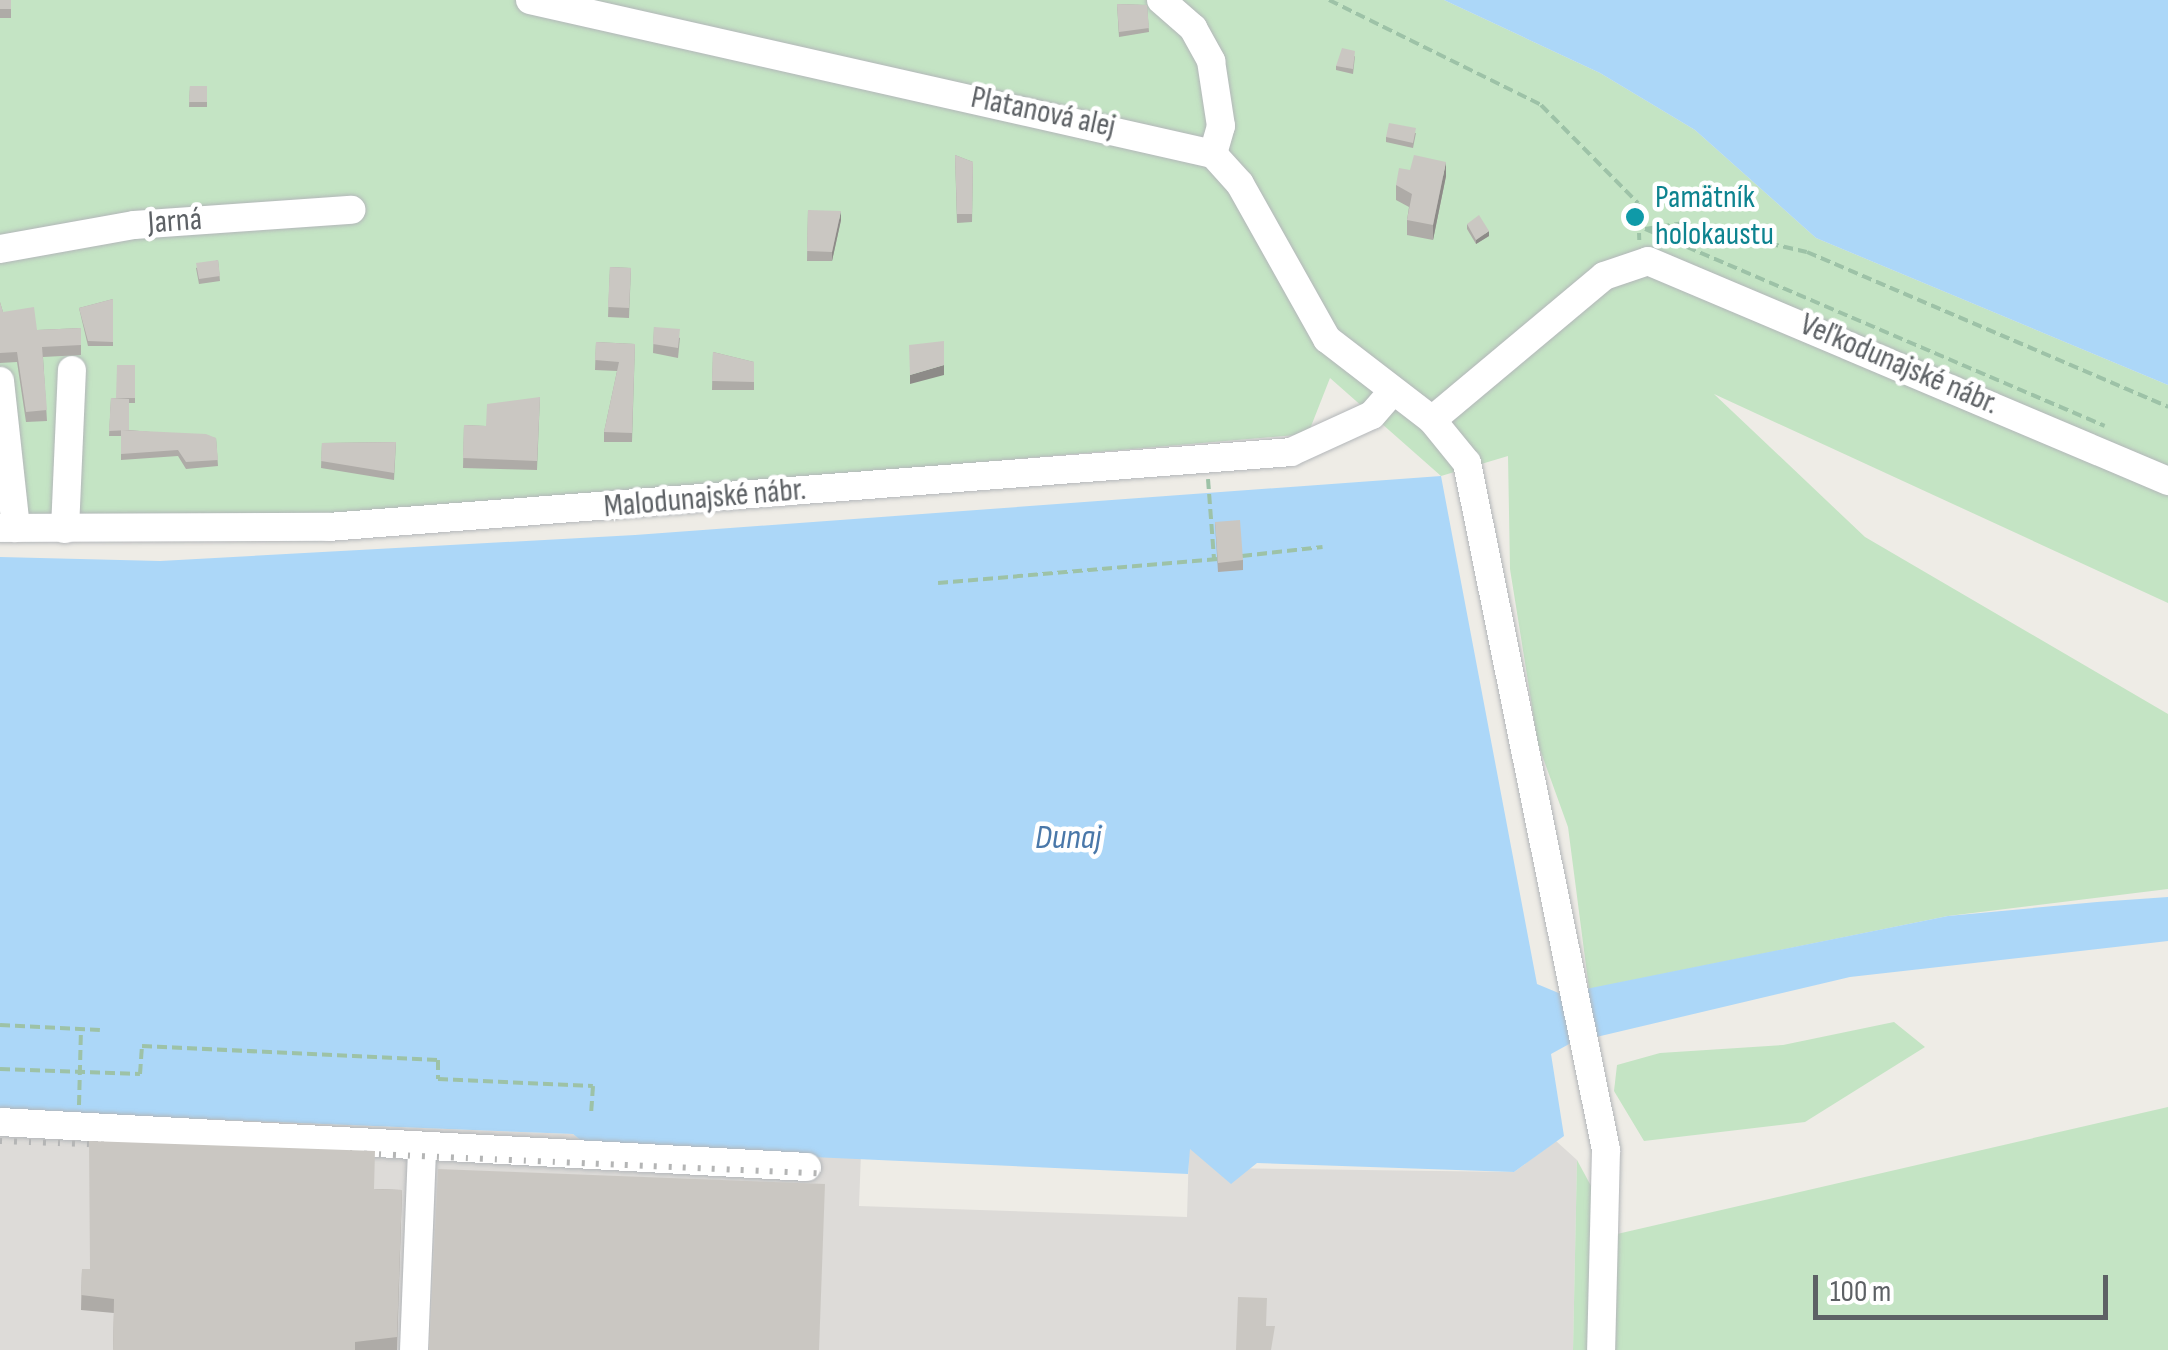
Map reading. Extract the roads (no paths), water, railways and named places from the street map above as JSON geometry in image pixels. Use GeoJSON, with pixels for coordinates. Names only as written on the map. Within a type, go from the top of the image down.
{"type":"FeatureCollection","features":[{"type":"Feature","properties":{"kind":"street","name":"Platanová alej"},"geometry":{"type":"LineString","coordinates":[[530,0],[1212,154]]}},
{"type":"Feature","properties":{"kind":"street"},"geometry":{"type":"LineString","coordinates":[[1161,0],[1211,62],[1222,126],[1212,154],[1240,184],[1327,340],[1432,420],[1467,463],[1606,1150],[1601,1350]]}},
{"type":"Feature","properties":{"kind":"street","name":"Jarná"},"geometry":{"type":"LineString","coordinates":[[0,249],[134,225],[351,210]]}},
{"type":"Feature","properties":{"kind":"street","name":"Veľkodunajské nábr."},"geometry":{"type":"LineString","coordinates":[[1432,420],[1628,263],[1693,275],[2168,481]]}},
{"type":"Feature","properties":{"kind":"street"},"geometry":{"type":"LineString","coordinates":[[64,530],[72,370]]}},
{"type":"Feature","properties":{"kind":"street"},"geometry":{"type":"LineString","coordinates":[[0,380],[8,528]]}},
{"type":"Feature","properties":{"kind":"street","name":"Malodunajské nábr."},"geometry":{"type":"LineString","coordinates":[[8,528],[328,527],[1291,452],[1372,414],[1392,392]]}},
{"type":"Feature","properties":{"kind":"street"},"geometry":{"type":"LineString","coordinates":[[0,1122],[807,1168]]}},
{"type":"Feature","properties":{"kind":"street"},"geometry":{"type":"LineString","coordinates":[[414,1350],[422,1149]]}},
{"type":"Feature","properties":{"kind":"water"},"geometry":{"type":"Polygon","coordinates":[[[1444,0],[2168,0],[2168,385],[1816,238],[1695,130],[1600,73],[1444,0]]]}},
{"type":"Feature","properties":{"kind":"water","name":"Dunaj"},"geometry":{"type":"Polygon","coordinates":[[[1441,476],[1537,984],[1561,994],[1948,916],[2168,897],[2168,941],[1850,977],[1571,1043],[1551,1054],[1564,1136],[1514,1172],[1257,1163],[1231,1184],[1190,1149],[1188,1174],[589,1147],[573,1134],[0,1111],[0,557],[160,561],[635,535],[1441,476]]]}},
{"type":"Feature","properties":{"kind":"railway"},"geometry":{"type":"LineString","coordinates":[[0,1141],[115,1145]]}},
{"type":"Feature","properties":{"kind":"railway"},"geometry":{"type":"LineString","coordinates":[[350,1153],[828,1174]]}},
{"type":"Feature","properties":{"kind":"place","name":"Pamätník holokaustu"},"geometry":{"type":"Point","coordinates":[1635,217]}}]}
